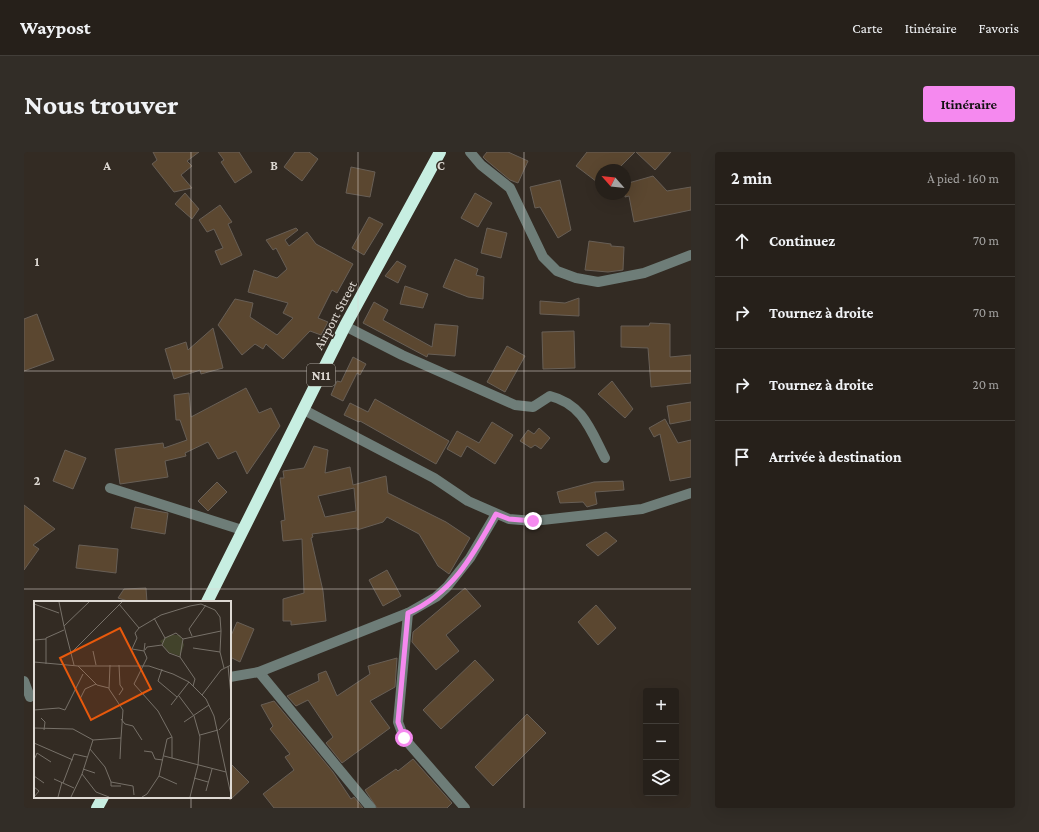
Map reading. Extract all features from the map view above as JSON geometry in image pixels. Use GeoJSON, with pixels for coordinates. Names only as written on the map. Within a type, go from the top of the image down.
{"type":"FeatureCollection","features":[{"type":"Feature","properties":{"kind":"highway","name":"Airport Street"},"geometry":{"type":"LineString","coordinates":[[207,601],[345,326],[440,152]]}},
{"type":"Feature","properties":{"kind":"highway"},"geometry":{"type":"LineString","coordinates":[[97,808],[102,798]]}},
{"type":"Feature","properties":{"kind":"street"},"geometry":{"type":"LineString","coordinates":[[470,152],[481,165],[510,188],[543,257],[558,271],[576,278],[598,282],[644,272],[691,255]]}},
{"type":"Feature","properties":{"kind":"street"},"geometry":{"type":"LineString","coordinates":[[345,326],[402,355],[515,405],[533,407],[550,396],[564,399],[581,412],[605,458]]}},
{"type":"Feature","properties":{"kind":"street"},"geometry":{"type":"LineString","coordinates":[[304,410],[434,478],[468,501],[509,519],[541,520],[642,509],[691,493]]}},
{"type":"Feature","properties":{"kind":"street"},"geometry":{"type":"LineString","coordinates":[[110,488],[242,530]]}},
{"type":"Feature","properties":{"kind":"street"},"geometry":{"type":"LineString","coordinates":[[231,677],[259,672],[408,613],[436,597],[447,588],[470,558],[496,514]]}},
{"type":"Feature","properties":{"kind":"street"},"geometry":{"type":"LineString","coordinates":[[408,613],[398,722],[404,738],[465,808]]}},
{"type":"Feature","properties":{"kind":"street"},"geometry":{"type":"LineString","coordinates":[[259,672],[371,808]]}},
{"type":"Feature","properties":{"kind":"street"},"geometry":{"type":"LineString","coordinates":[[24,681],[30,697]]}},
{"type":"Feature","properties":{"kind":"building"},"geometry":{"type":"Polygon","coordinates":[[[153,152],[199,152],[187,161],[192,166],[181,175],[192,188],[174,192],[152,164],[157,160],[153,152]]]}},
{"type":"Feature","properties":{"kind":"building"},"geometry":{"type":"Polygon","coordinates":[[[218,152],[239,152],[252,172],[235,183],[221,162],[224,160],[218,152]]]}},
{"type":"Feature","properties":{"kind":"building"},"geometry":{"type":"Polygon","coordinates":[[[295,152],[309,152],[318,159],[302,181],[284,167],[295,152]]]}},
{"type":"Feature","properties":{"kind":"building"},"geometry":{"type":"Polygon","coordinates":[[[487,152],[508,152],[528,161],[518,183],[510,180],[483,157],[487,152]]]}},
{"type":"Feature","properties":{"kind":"building"},"geometry":{"type":"Polygon","coordinates":[[[587,152],[635,152],[623,164],[595,164],[595,180],[576,166],[587,152]]]}},
{"type":"Feature","properties":{"kind":"building"},"geometry":{"type":"Polygon","coordinates":[[[636,152],[671,152],[655,170],[636,152]]]}},
{"type":"Feature","properties":{"kind":"building"},"geometry":{"type":"Polygon","coordinates":[[[351,167],[375,172],[370,197],[346,193],[351,167]]]}},
{"type":"Feature","properties":{"kind":"building"},"geometry":{"type":"Polygon","coordinates":[[[653,176],[667,191],[691,187],[691,210],[634,222],[630,200],[631,200],[631,182],[653,176]]]}},
{"type":"Feature","properties":{"kind":"building"},"geometry":{"type":"Polygon","coordinates":[[[560,180],[571,230],[558,238],[540,207],[535,208],[530,187],[560,180]]]}},
{"type":"Feature","properties":{"kind":"building"},"geometry":{"type":"Polygon","coordinates":[[[185,193],[199,209],[192,219],[175,204],[185,193]]]}},
{"type":"Feature","properties":{"kind":"building"},"geometry":{"type":"Polygon","coordinates":[[[475,193],[492,203],[478,227],[461,218],[475,193]]]}},
{"type":"Feature","properties":{"kind":"building"},"geometry":{"type":"Polygon","coordinates":[[[220,205],[232,222],[228,224],[242,255],[221,265],[215,251],[223,248],[214,229],[207,232],[199,220],[220,205]]]}},
{"type":"Feature","properties":{"kind":"building"},"geometry":{"type":"Polygon","coordinates":[[[369,217],[383,224],[364,255],[352,248],[369,217]]]}},
{"type":"Feature","properties":{"kind":"building"},"geometry":{"type":"Polygon","coordinates":[[[296,228],[298,230],[285,240],[289,246],[307,232],[316,244],[353,264],[337,293],[332,290],[318,318],[328,322],[321,335],[310,331],[283,359],[266,344],[263,349],[255,344],[242,355],[218,325],[235,299],[253,303],[250,317],[277,335],[293,318],[283,313],[288,303],[248,292],[254,270],[277,278],[287,269],[276,248],[273,250],[266,240],[296,228]]]}},
{"type":"Feature","properties":{"kind":"building"},"geometry":{"type":"Polygon","coordinates":[[[487,228],[507,233],[501,258],[481,253],[487,228]]]}},
{"type":"Feature","properties":{"kind":"building"},"geometry":{"type":"Polygon","coordinates":[[[589,241],[611,244],[611,246],[624,247],[623,270],[608,272],[585,270],[589,241]]]}},
{"type":"Feature","properties":{"kind":"building"},"geometry":{"type":"Polygon","coordinates":[[[455,259],[478,269],[476,275],[484,277],[483,299],[468,297],[443,287],[455,259]]]}},
{"type":"Feature","properties":{"kind":"building"},"geometry":{"type":"Polygon","coordinates":[[[397,261],[406,266],[398,283],[385,276],[397,261]]]}},
{"type":"Feature","properties":{"kind":"building"},"geometry":{"type":"Polygon","coordinates":[[[405,286],[428,294],[423,308],[400,304],[405,286]]]}},
{"type":"Feature","properties":{"kind":"building"},"geometry":{"type":"Polygon","coordinates":[[[579,298],[579,316],[540,314],[540,301],[565,303],[579,298]]]}},
{"type":"Feature","properties":{"kind":"building"},"geometry":{"type":"Polygon","coordinates":[[[374,302],[388,310],[383,320],[432,347],[435,324],[458,326],[455,356],[428,354],[427,357],[363,323],[374,302]]]}},
{"type":"Feature","properties":{"kind":"building"},"geometry":{"type":"Polygon","coordinates":[[[37,314],[54,360],[24,371],[24,319],[37,314]]]}},
{"type":"Feature","properties":{"kind":"building"},"geometry":{"type":"Polygon","coordinates":[[[650,323],[670,324],[670,357],[691,355],[691,383],[651,387],[648,348],[621,347],[621,326],[649,326],[650,323]]]}},
{"type":"Feature","properties":{"kind":"building"},"geometry":{"type":"Polygon","coordinates":[[[213,328],[223,368],[201,374],[200,370],[174,379],[165,349],[186,342],[188,350],[213,328]]]}},
{"type":"Feature","properties":{"kind":"building"},"geometry":{"type":"Polygon","coordinates":[[[574,331],[575,368],[543,369],[542,332],[574,331]]]}},
{"type":"Feature","properties":{"kind":"building"},"geometry":{"type":"Polygon","coordinates":[[[507,346],[525,356],[505,392],[487,382],[507,346]]]}},
{"type":"Feature","properties":{"kind":"building"},"geometry":{"type":"Polygon","coordinates":[[[353,357],[366,364],[360,375],[357,373],[343,401],[331,395],[337,381],[341,382],[353,357]]]}},
{"type":"Feature","properties":{"kind":"building"},"geometry":{"type":"Polygon","coordinates":[[[612,381],[633,409],[625,418],[598,394],[612,381]]]}},
{"type":"Feature","properties":{"kind":"building"},"geometry":{"type":"Polygon","coordinates":[[[246,388],[259,413],[271,408],[280,426],[247,474],[236,451],[218,459],[208,442],[185,453],[186,456],[165,461],[168,477],[120,484],[115,449],[163,443],[164,448],[187,440],[180,420],[176,420],[174,395],[189,393],[191,417],[246,388]]]}},
{"type":"Feature","properties":{"kind":"building"},"geometry":{"type":"Polygon","coordinates":[[[375,399],[449,441],[436,464],[360,421],[359,422],[344,415],[350,403],[368,412],[375,399]]]}},
{"type":"Feature","properties":{"kind":"building"},"geometry":{"type":"Polygon","coordinates":[[[691,402],[691,420],[670,424],[667,406],[691,402]]]}},
{"type":"Feature","properties":{"kind":"building"},"geometry":{"type":"Polygon","coordinates":[[[665,419],[678,443],[691,440],[691,477],[670,481],[660,434],[654,437],[649,428],[665,419]]]}},
{"type":"Feature","properties":{"kind":"building"},"geometry":{"type":"Polygon","coordinates":[[[492,422],[513,435],[495,464],[467,446],[461,457],[447,449],[457,431],[479,443],[492,422]]]}},
{"type":"Feature","properties":{"kind":"building"},"geometry":{"type":"Polygon","coordinates":[[[539,428],[550,438],[541,449],[535,445],[531,448],[520,441],[528,430],[534,434],[539,428]]]}},
{"type":"Feature","properties":{"kind":"building"},"geometry":{"type":"Polygon","coordinates":[[[314,446],[328,450],[325,473],[350,467],[353,485],[386,476],[388,493],[446,522],[470,538],[449,574],[438,566],[419,534],[387,517],[383,522],[357,530],[357,528],[312,534],[313,537],[311,538],[323,591],[326,621],[291,625],[291,621],[283,621],[283,599],[304,593],[302,539],[283,541],[281,521],[285,520],[280,478],[284,478],[283,471],[304,468],[314,446]],[[354,488],[318,496],[325,517],[356,511],[354,488]]]}},
{"type":"Feature","properties":{"kind":"building"},"geometry":{"type":"Polygon","coordinates":[[[65,450],[86,458],[73,489],[53,481],[65,450]]]}},
{"type":"Feature","properties":{"kind":"building"},"geometry":{"type":"Polygon","coordinates":[[[623,481],[624,490],[595,492],[597,504],[587,507],[583,502],[560,503],[557,492],[594,482],[623,481]]]}},
{"type":"Feature","properties":{"kind":"building"},"geometry":{"type":"Polygon","coordinates":[[[217,482],[227,492],[208,511],[198,501],[217,482]]]}},
{"type":"Feature","properties":{"kind":"building"},"geometry":{"type":"Polygon","coordinates":[[[24,505],[55,529],[33,545],[39,549],[24,570],[24,505]]]}},
{"type":"Feature","properties":{"kind":"building"},"geometry":{"type":"Polygon","coordinates":[[[135,507],[168,513],[165,534],[131,528],[135,507]]]}},
{"type":"Feature","properties":{"kind":"building"},"geometry":{"type":"Polygon","coordinates":[[[606,532],[617,541],[598,556],[586,545],[606,532]]]}},
{"type":"Feature","properties":{"kind":"building"},"geometry":{"type":"Polygon","coordinates":[[[79,545],[118,549],[116,573],[76,568],[79,545]]]}},
{"type":"Feature","properties":{"kind":"building"},"geometry":{"type":"Polygon","coordinates":[[[387,570],[401,596],[383,606],[369,580],[387,570]]]}},
{"type":"Feature","properties":{"kind":"building"},"geometry":{"type":"Polygon","coordinates":[[[146,588],[147,601],[128,601],[118,598],[124,589],[146,588]]]}},
{"type":"Feature","properties":{"kind":"building"},"geometry":{"type":"Polygon","coordinates":[[[465,588],[481,606],[446,635],[459,651],[436,670],[412,642],[413,632],[465,588]]]}},
{"type":"Feature","properties":{"kind":"building"},"geometry":{"type":"Polygon","coordinates":[[[596,605],[616,628],[598,645],[578,622],[596,605]]]}},
{"type":"Feature","properties":{"kind":"building"},"geometry":{"type":"Polygon","coordinates":[[[237,622],[254,629],[240,662],[231,658],[231,636],[237,622]]]}},
{"type":"Feature","properties":{"kind":"building"},"geometry":{"type":"Polygon","coordinates":[[[397,658],[395,687],[370,701],[390,728],[342,763],[326,743],[333,737],[308,700],[296,706],[287,696],[319,681],[318,674],[326,671],[337,696],[370,674],[368,666],[397,658]]]}},
{"type":"Feature","properties":{"kind":"building"},"geometry":{"type":"Polygon","coordinates":[[[475,660],[494,680],[441,729],[423,710],[475,660]]]}},
{"type":"Feature","properties":{"kind":"building"},"geometry":{"type":"Polygon","coordinates":[[[274,701],[333,772],[351,799],[354,797],[363,808],[274,808],[263,794],[294,770],[285,757],[290,754],[270,729],[273,726],[261,705],[274,701]]]}},
{"type":"Feature","properties":{"kind":"building"},"geometry":{"type":"Polygon","coordinates":[[[527,714],[546,733],[493,786],[475,767],[527,714]]]}},
{"type":"Feature","properties":{"kind":"building"},"geometry":{"type":"Polygon","coordinates":[[[413,759],[452,803],[447,808],[377,808],[365,790],[396,769],[398,771],[413,759]]]}},
{"type":"Feature","properties":{"kind":"building"},"geometry":{"type":"Polygon","coordinates":[[[231,764],[249,782],[230,800],[231,798],[231,764]]]}},
{"type":"Feature","properties":{"kind":"route"},"geometry":{"type":"LineString","coordinates":[[404,738],[398,722],[408,613],[436,597],[447,588],[480,543],[496,514],[509,519],[533,521]]}}]}
